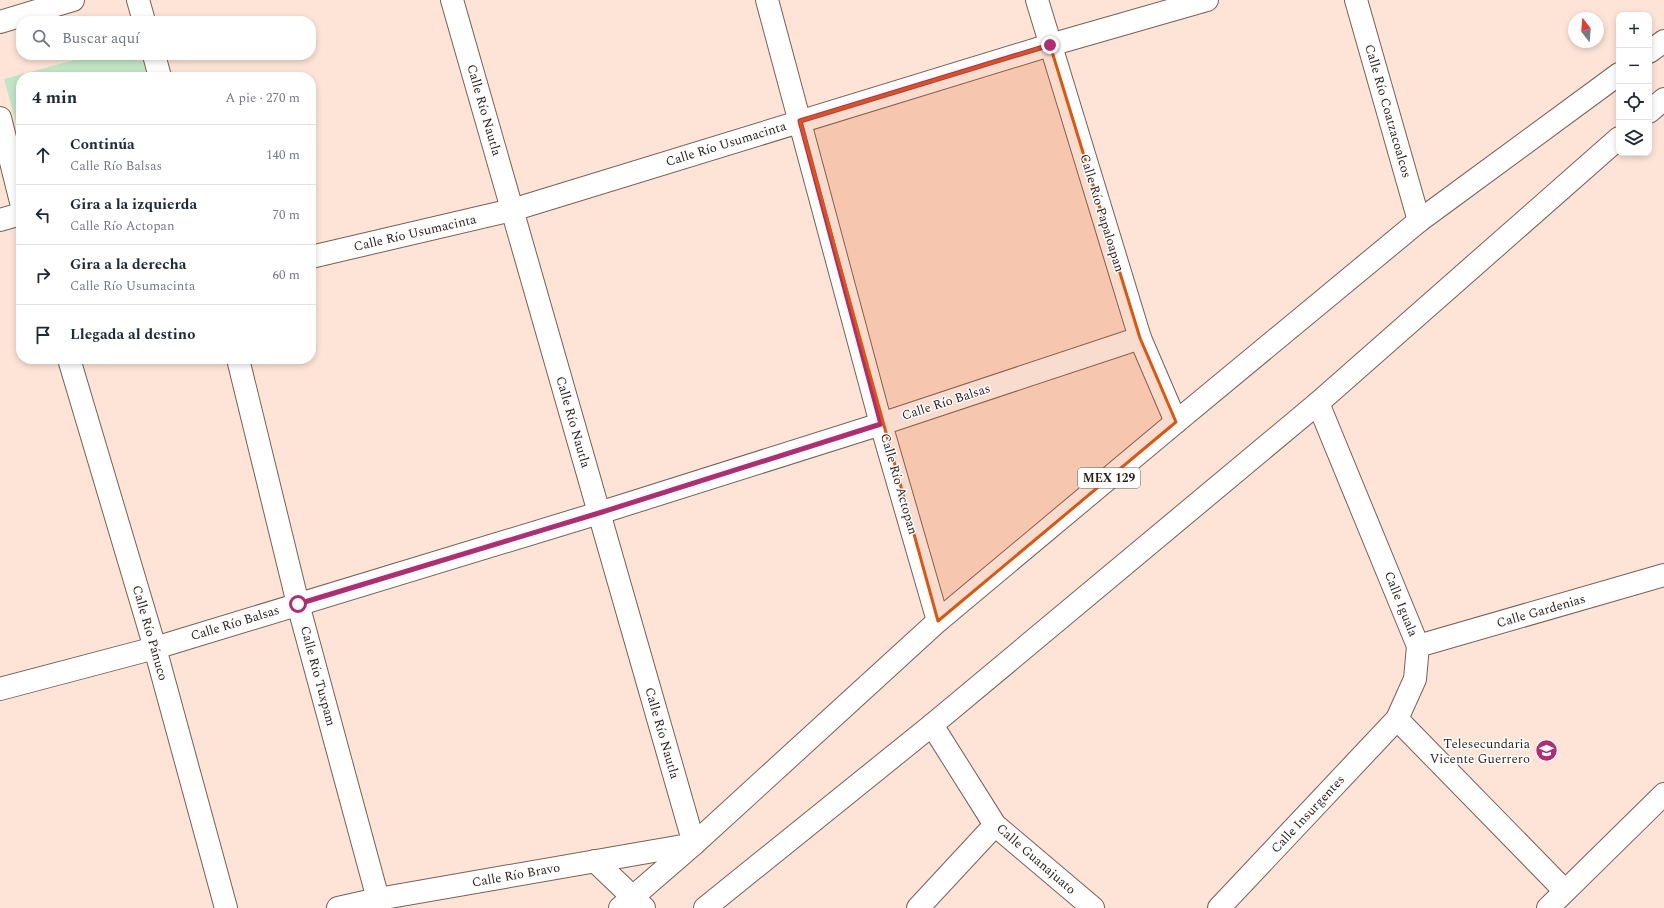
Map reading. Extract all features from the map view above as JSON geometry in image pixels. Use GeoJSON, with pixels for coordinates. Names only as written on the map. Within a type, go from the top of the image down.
{"type":"FeatureCollection","features":[{"type":"Feature","properties":{"kind":"street"},"geometry":{"type":"LineString","coordinates":[[20,16],[73,0]]}},
{"type":"Feature","properties":{"kind":"street"},"geometry":{"type":"LineString","coordinates":[[138,0],[143,16]]}},
{"type":"Feature","properties":{"kind":"street","name":"Calle Río Nautla"},"geometry":{"type":"LineString","coordinates":[[452,0],[694,844]]}},
{"type":"Feature","properties":{"kind":"street","name":"Calle Río Actopan"},"geometry":{"type":"LineString","coordinates":[[767,0],[881,424],[938,621]]}},
{"type":"Feature","properties":{"kind":"street","name":"Calle Río Papaloapan"},"geometry":{"type":"LineString","coordinates":[[1037,0],[1140,338],[1176,422]]}},
{"type":"Feature","properties":{"kind":"street","name":"Calle Río Usumacinta"},"geometry":{"type":"LineString","coordinates":[[316,256],[512,210],[1050,45],[1207,0]]}},
{"type":"Feature","properties":{"kind":"street","name":"Calle Río Coatzacoalcos"},"geometry":{"type":"LineString","coordinates":[[1356,0],[1419,221]]}},
{"type":"Feature","properties":{"kind":"street"},"geometry":{"type":"LineString","coordinates":[[0,22],[16,17]]}},
{"type":"Feature","properties":{"kind":"street"},"geometry":{"type":"LineString","coordinates":[[1652,50],[1664,41]]}},
{"type":"Feature","properties":{"kind":"street"},"geometry":{"type":"LineString","coordinates":[[155,60],[159,72]]}},
{"type":"Feature","properties":{"kind":"street","name":"MEX 129"},"geometry":{"type":"LineString","coordinates":[[633,904],[694,844],[938,621],[1419,221],[1616,76]]}},
{"type":"Feature","properties":{"kind":"street"},"geometry":{"type":"LineString","coordinates":[[1652,109],[1664,99]]}},
{"type":"Feature","properties":{"kind":"street"},"geometry":{"type":"LineString","coordinates":[[0,118],[16,182]]}},
{"type":"Feature","properties":{"kind":"street"},"geometry":{"type":"LineString","coordinates":[[705,908],[932,725],[1318,403],[1616,141]]}},
{"type":"Feature","properties":{"kind":"street"},"geometry":{"type":"LineString","coordinates":[[0,220],[16,215]]}},
{"type":"Feature","properties":{"kind":"street","name":"Calle Río Balsas"},"geometry":{"type":"LineString","coordinates":[[0,689],[155,648],[599,513],[881,424],[1140,338]]}},
{"type":"Feature","properties":{"kind":"street","name":"Calle Río Pánuco"},"geometry":{"type":"LineString","coordinates":[[70,364],[155,648],[226,908]]}},
{"type":"Feature","properties":{"kind":"street","name":"Calle Río Tuxpam"},"geometry":{"type":"LineString","coordinates":[[239,364],[298,604],[378,899]]}},
{"type":"Feature","properties":{"kind":"street","name":"Calle Iguala"},"geometry":{"type":"LineString","coordinates":[[1318,403],[1418,646],[1415,679],[1397,719]]}},
{"type":"Feature","properties":{"kind":"street","name":"Calle Gardenias"},"geometry":{"type":"LineString","coordinates":[[1418,646],[1664,575]]}},
{"type":"Feature","properties":{"kind":"street"},"geometry":{"type":"LineString","coordinates":[[1397,719],[1565,891]]}},
{"type":"Feature","properties":{"kind":"street","name":"Calle Insurgentes"},"geometry":{"type":"LineString","coordinates":[[1219,908],[1397,719]]}},
{"type":"Feature","properties":{"kind":"street","name":"Calle Guanajuato"},"geometry":{"type":"LineString","coordinates":[[932,725],[995,825],[1093,908]]}},
{"type":"Feature","properties":{"kind":"street"},"geometry":{"type":"LineString","coordinates":[[1548,908],[1664,794]]}},
{"type":"Feature","properties":{"kind":"street"},"geometry":{"type":"LineString","coordinates":[[918,908],[995,825]]}},
{"type":"Feature","properties":{"kind":"street","name":"Calle Río Bravo"},"geometry":{"type":"LineString","coordinates":[[338,908],[378,899],[694,844]]}},
{"type":"Feature","properties":{"kind":"street"},"geometry":{"type":"LineString","coordinates":[[595,861],[633,904]]}},
{"type":"Feature","properties":{"kind":"highlighted area"},"geometry":{"type":"Polygon","coordinates":[[[1050,45],[1140,338],[1176,422],[938,621],[800,121],[1050,45]]]}},
{"type":"Feature","properties":{"kind":"green space"},"geometry":{"type":"Polygon","coordinates":[[[74,60],[148,60],[152,72],[30,72],[74,60]]]}},
{"type":"Feature","properties":{"kind":"green space"},"geometry":{"type":"Polygon","coordinates":[[[16,76],[16,123],[4,79],[16,76]]]}},
{"type":"Feature","properties":{"kind":"place","name":"Telesecundaria Vicente Guerrero"},"geometry":{"type":"Point","coordinates":[1546,751]}},
{"type":"Feature","properties":{"kind":"route"},"geometry":{"type":"LineString","coordinates":[[298,604],[599,513],[881,424],[800,121],[1050,45]]}}]}
